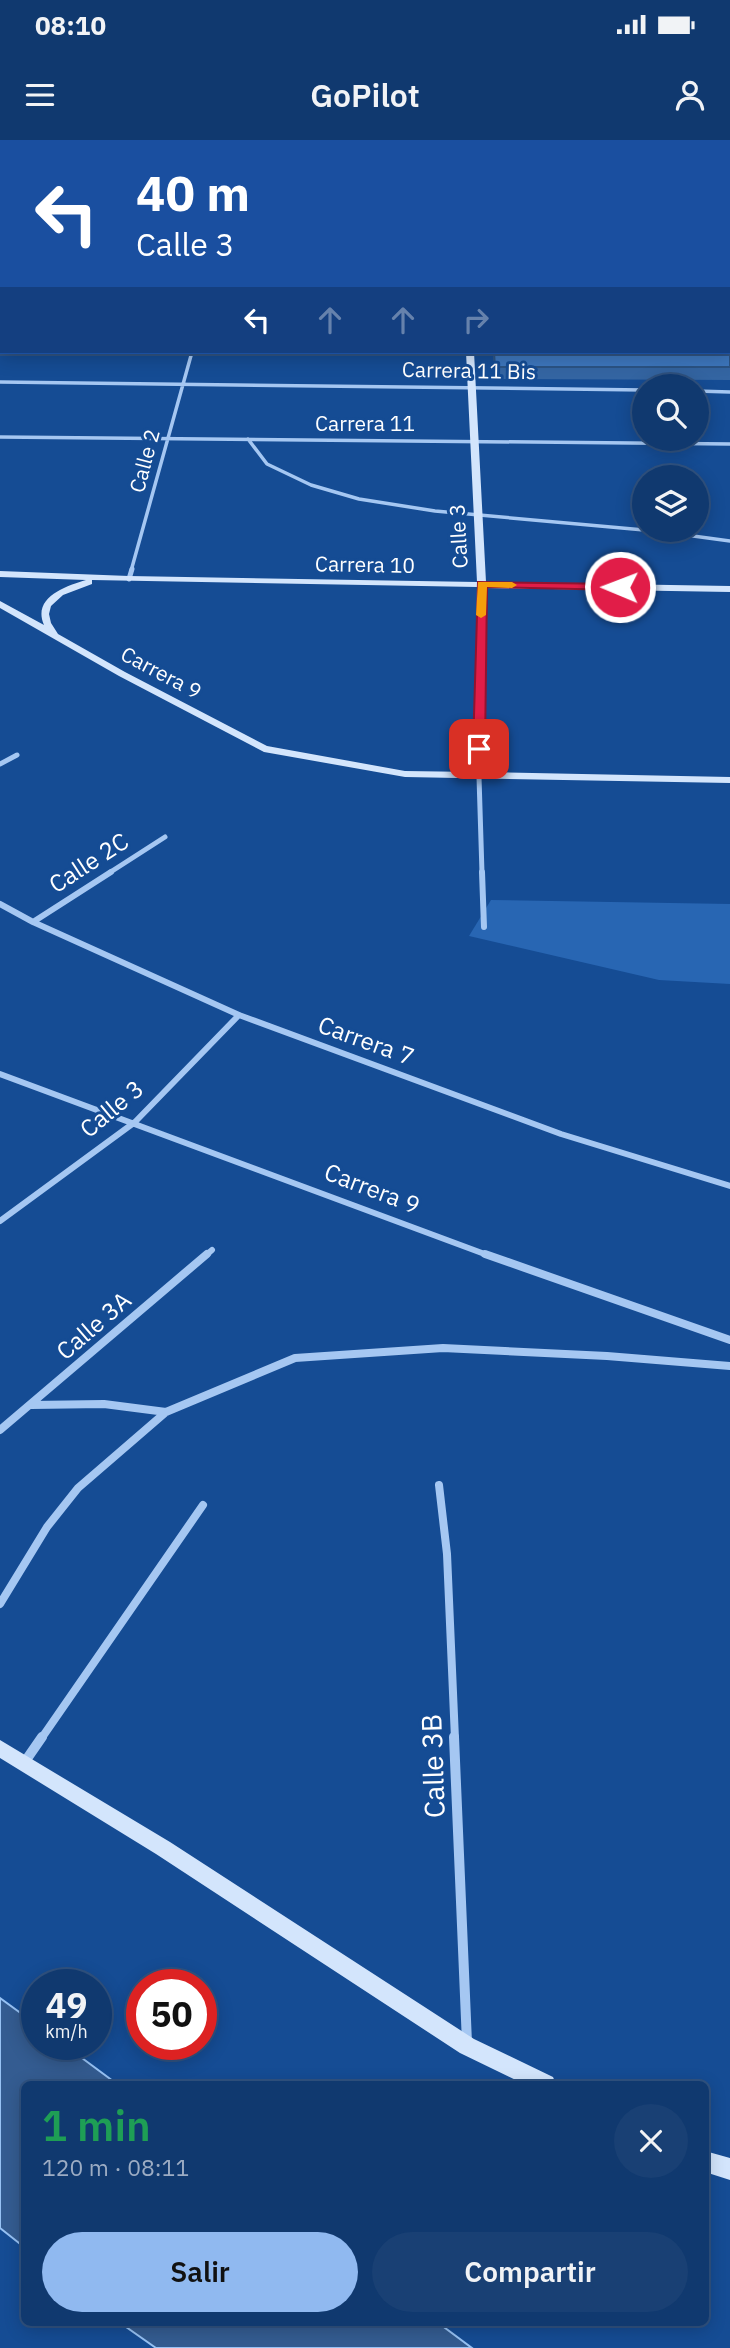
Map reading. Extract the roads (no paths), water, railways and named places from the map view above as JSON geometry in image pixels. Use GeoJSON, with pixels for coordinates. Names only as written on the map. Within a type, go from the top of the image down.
{"type":"FeatureCollection","features":[{"type":"Feature","properties":{"kind":"main road","name":"Calle 3"},"geometry":{"type":"LineString","coordinates":[[470,354],[482,584],[479,777]]}},
{"type":"Feature","properties":{"kind":"main road","name":"Carrera 10"},"geometry":{"type":"LineString","coordinates":[[0,574],[129,579],[730,589]]}},
{"type":"Feature","properties":{"kind":"main road"},"geometry":{"type":"LineString","coordinates":[[61,639],[46,620],[50,599],[84,583],[129,579]]}},
{"type":"Feature","properties":{"kind":"main road","name":"Carrera 9"},"geometry":{"type":"LineString","coordinates":[[0,604],[264,749],[405,774],[730,780]]}},
{"type":"Feature","properties":{"kind":"main road"},"geometry":{"type":"LineString","coordinates":[[0,1748],[163,1848],[467,2046],[540,2081]]}},
{"type":"Feature","properties":{"kind":"main road"},"geometry":{"type":"LineString","coordinates":[[709,2162],[730,2169]]}},
{"type":"Feature","properties":{"kind":"street","name":"Calle 2"},"geometry":{"type":"LineString","coordinates":[[129,579],[191,354]]}},
{"type":"Feature","properties":{"kind":"street","name":"Carrera 11 Bis"},"geometry":{"type":"LineString","coordinates":[[0,382],[632,390]]}},
{"type":"Feature","properties":{"kind":"street"},"geometry":{"type":"LineString","coordinates":[[709,391],[730,392]]}},
{"type":"Feature","properties":{"kind":"street","name":"Carrera 11"},"geometry":{"type":"LineString","coordinates":[[0,437],[730,444]]}},
{"type":"Feature","properties":{"kind":"street"},"geometry":{"type":"LineString","coordinates":[[248,439],[267,464],[311,485],[359,499],[435,511],[632,529]]}},
{"type":"Feature","properties":{"kind":"street"},"geometry":{"type":"LineString","coordinates":[[709,538],[730,541]]}},
{"type":"Feature","properties":{"kind":"street"},"geometry":{"type":"LineString","coordinates":[[0,764],[17,755]]}},
{"type":"Feature","properties":{"kind":"street","name":"Calle 3"},"geometry":{"type":"LineString","coordinates":[[479,777],[484,927]]}},
{"type":"Feature","properties":{"kind":"street","name":"Calle 2C"},"geometry":{"type":"LineString","coordinates":[[33,922],[165,837]]}},
{"type":"Feature","properties":{"kind":"street","name":"Carrera 7"},"geometry":{"type":"LineString","coordinates":[[0,904],[33,922],[239,1015],[561,1134],[730,1186]]}},
{"type":"Feature","properties":{"kind":"street","name":"Calle 3"},"geometry":{"type":"LineString","coordinates":[[0,1221],[135,1122],[239,1015]]}},
{"type":"Feature","properties":{"kind":"street","name":"Carrera 9"},"geometry":{"type":"LineString","coordinates":[[0,1074],[483,1253],[730,1340]]}},
{"type":"Feature","properties":{"kind":"street","name":"Calle 3A"},"geometry":{"type":"LineString","coordinates":[[0,1430],[212,1250]]}},
{"type":"Feature","properties":{"kind":"street"},"geometry":{"type":"LineString","coordinates":[[0,1604],[47,1527],[78,1488],[166,1412],[295,1358],[443,1348],[607,1356],[730,1366]]}},
{"type":"Feature","properties":{"kind":"street"},"geometry":{"type":"LineString","coordinates":[[30,1405],[104,1404],[166,1412]]}},
{"type":"Feature","properties":{"kind":"street","name":"Calle 3B"},"geometry":{"type":"LineString","coordinates":[[439,1485],[447,1555],[467,2046]]}},
{"type":"Feature","properties":{"kind":"street"},"geometry":{"type":"LineString","coordinates":[[24,1763],[203,1505]]}}]}
